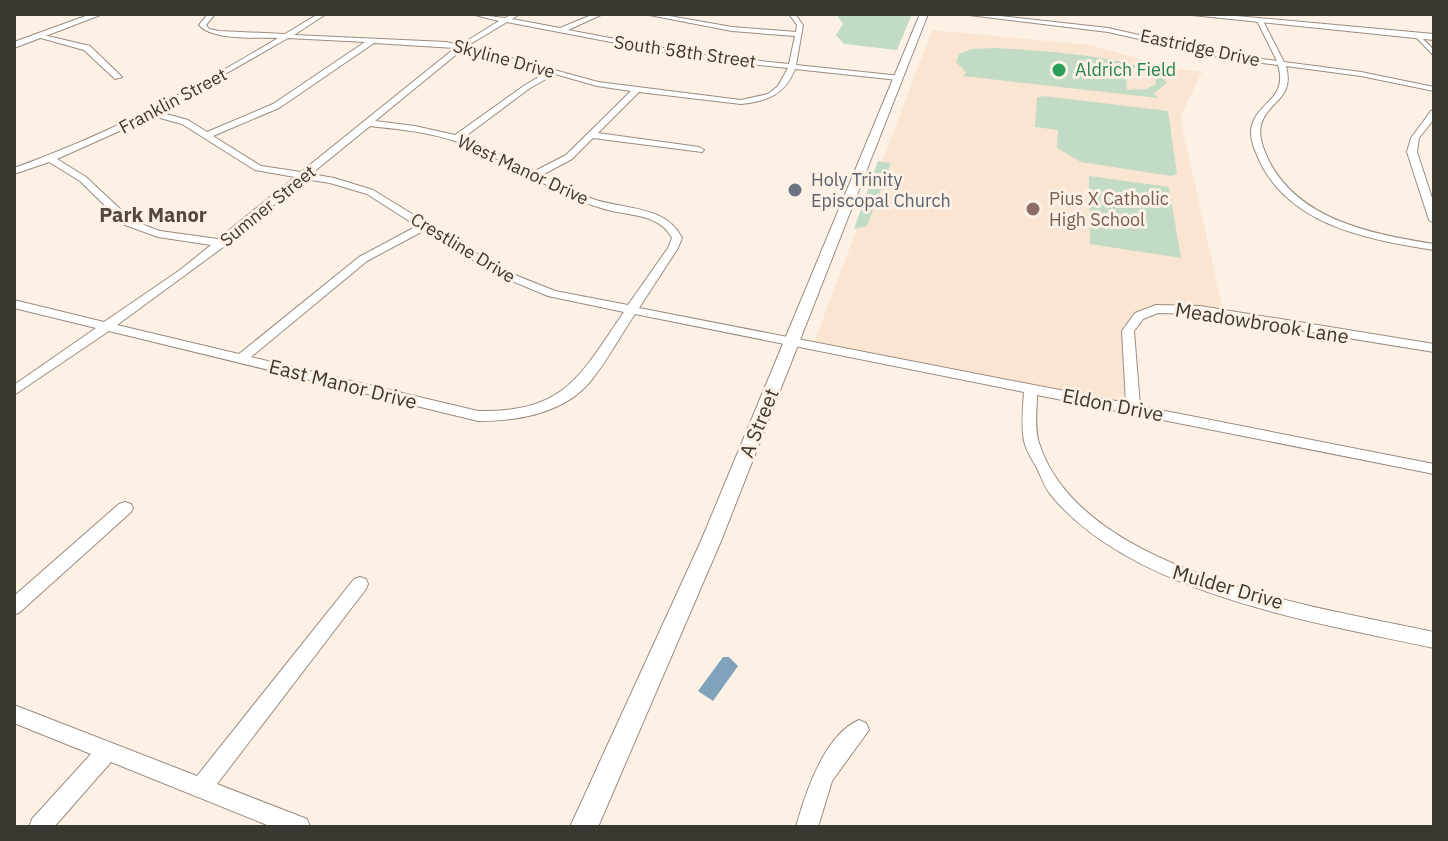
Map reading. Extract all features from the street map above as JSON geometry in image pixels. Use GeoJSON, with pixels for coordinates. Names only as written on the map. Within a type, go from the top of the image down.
{"type":"FeatureCollection","features":[{"type":"Feature","properties":{"kind":"main road"},"geometry":{"type":"LineString","coordinates":[[14,45],[99,14]]}},
{"type":"Feature","properties":{"kind":"main road","name":"A Street"},"geometry":{"type":"LineString","coordinates":[[584,827],[704,557],[924,14]]}},
{"type":"Feature","properties":{"kind":"main road"},"geometry":{"type":"LineString","coordinates":[[1186,14],[1434,37]]}},
{"type":"Feature","properties":{"kind":"street","name":"Skyline Drive"},"geometry":{"type":"LineString","coordinates":[[212,14],[203,21],[203,28],[219,33],[462,47],[553,72],[637,89],[756,101],[778,92],[794,67]]}},
{"type":"Feature","properties":{"kind":"street","name":"Franklin Street"},"geometry":{"type":"LineString","coordinates":[[14,171],[51,159],[152,113],[323,14]]}},
{"type":"Feature","properties":{"kind":"street","name":"South 58th Street"},"geometry":{"type":"LineString","coordinates":[[474,14],[694,56],[898,78]]}},
{"type":"Feature","properties":{"kind":"street","name":"Sumner Street"},"geometry":{"type":"LineString","coordinates":[[14,391],[222,243],[462,47],[517,14]]}},
{"type":"Feature","properties":{"kind":"street"},"geometry":{"type":"LineString","coordinates":[[560,31],[600,14]]}},
{"type":"Feature","properties":{"kind":"street"},"geometry":{"type":"LineString","coordinates":[[647,14],[732,29],[799,34]]}},
{"type":"Feature","properties":{"kind":"street"},"geometry":{"type":"LineString","coordinates":[[792,14],[799,22],[794,67]]}},
{"type":"Feature","properties":{"kind":"street","name":"Eastridge Drive"},"geometry":{"type":"LineString","coordinates":[[964,14],[1108,30],[1205,52],[1361,74],[1434,89]]}},
{"type":"Feature","properties":{"kind":"street"},"geometry":{"type":"LineString","coordinates":[[1260,21],[1286,77],[1285,87],[1261,115],[1256,130],[1257,142],[1272,179],[1290,196],[1332,220],[1370,234],[1434,247]]}},
{"type":"Feature","properties":{"kind":"street"},"geometry":{"type":"LineString","coordinates":[[39,36],[87,48],[118,77]]}},
{"type":"Feature","properties":{"kind":"street"},"geometry":{"type":"LineString","coordinates":[[1418,36],[1434,54]]}},
{"type":"Feature","properties":{"kind":"street"},"geometry":{"type":"LineString","coordinates":[[205,136],[276,106],[373,40]]}},
{"type":"Feature","properties":{"kind":"street"},"geometry":{"type":"LineString","coordinates":[[457,138],[483,122],[527,85],[553,72]]}},
{"type":"Feature","properties":{"kind":"street"},"geometry":{"type":"LineString","coordinates":[[534,175],[565,160],[637,89]]}},
{"type":"Feature","properties":{"kind":"street","name":"Crestline Drive"},"geometry":{"type":"LineString","coordinates":[[152,113],[177,119],[248,164],[271,172],[359,187],[491,268],[526,285],[552,294],[631,311],[792,341]]}},
{"type":"Feature","properties":{"kind":"street"},"geometry":{"type":"LineString","coordinates":[[1434,113],[1415,138],[1412,152],[1434,220]]}},
{"type":"Feature","properties":{"kind":"street","name":"West Manor Drive"},"geometry":{"type":"LineString","coordinates":[[369,123],[457,138],[586,200],[660,219],[675,231],[677,238],[631,311]]}},
{"type":"Feature","properties":{"kind":"street"},"geometry":{"type":"LineString","coordinates":[[592,135],[699,150]]}},
{"type":"Feature","properties":{"kind":"street"},"geometry":{"type":"LineString","coordinates":[[51,159],[83,179],[129,223],[158,234],[222,243]]}},
{"type":"Feature","properties":{"kind":"street"},"geometry":{"type":"LineString","coordinates":[[241,359],[363,259],[425,226]]}},
{"type":"Feature","properties":{"kind":"street","name":"East Manor Drive"},"geometry":{"type":"LineString","coordinates":[[14,304],[466,414],[516,415],[548,405],[575,389],[631,311]]}},
{"type":"Feature","properties":{"kind":"street","name":"Meadowbrook Lane"},"geometry":{"type":"LineString","coordinates":[[1133,409],[1128,331],[1137,318],[1156,309],[1200,310],[1434,348]]}},
{"type":"Feature","properties":{"kind":"street","name":"Eldon Drive"},"geometry":{"type":"LineString","coordinates":[[792,341],[1434,469]]}},
{"type":"Feature","properties":{"kind":"street","name":"Mulder Drive"},"geometry":{"type":"LineString","coordinates":[[1031,389],[1030,432],[1041,467],[1071,505],[1123,547],[1167,570],[1204,584],[1434,640]]}},
{"type":"Feature","properties":{"kind":"street"},"geometry":{"type":"LineString","coordinates":[[14,607],[125,508]]}},
{"type":"Feature","properties":{"kind":"street"},"geometry":{"type":"LineString","coordinates":[[201,788],[360,584]]}},
{"type":"Feature","properties":{"kind":"street"},"geometry":{"type":"LineString","coordinates":[[14,714],[299,827]]}},
{"type":"Feature","properties":{"kind":"street"},"geometry":{"type":"LineString","coordinates":[[807,827],[819,781],[831,760],[859,730]]}},
{"type":"Feature","properties":{"kind":"street"},"geometry":{"type":"LineString","coordinates":[[40,827],[108,751]]}},
{"type":"Feature","properties":{"kind":"shaded area","name":"Pius X Catholic High School"},"geometry":{"type":"Polygon","coordinates":[[[932,30],[1090,45],[1173,68],[1202,72],[1180,117],[1224,315],[1156,309],[1130,327],[1133,409],[813,345],[932,30]]]}},
{"type":"Feature","properties":{"kind":"green space"},"geometry":{"type":"Polygon","coordinates":[[[836,14],[912,14],[897,50],[844,44],[836,35],[843,24],[836,14]]]}},
{"type":"Feature","properties":{"kind":"green space"},"geometry":{"type":"Polygon","coordinates":[[[996,48],[1089,56],[1140,66],[1158,74],[1167,83],[1154,93],[1158,98],[963,76],[966,72],[956,62],[959,54],[972,49],[996,48]],[[1121,66],[1125,67],[1127,89],[1124,90],[1146,89],[1156,84],[1155,78],[1140,69],[1121,66]]]}},
{"type":"Feature","properties":{"kind":"green space"},"geometry":{"type":"Polygon","coordinates":[[[1044,96],[1168,111],[1177,174],[1171,176],[1081,162],[1057,148],[1058,130],[1035,127],[1037,98],[1044,96]]]}},
{"type":"Feature","properties":{"kind":"green space"},"geometry":{"type":"Polygon","coordinates":[[[878,161],[891,163],[867,226],[854,229],[878,161]]]}},
{"type":"Feature","properties":{"kind":"green space"},"geometry":{"type":"Polygon","coordinates":[[[1089,176],[1169,187],[1181,258],[1090,244],[1089,176]]]}},
{"type":"Feature","properties":{"kind":"water"},"geometry":{"type":"Polygon","coordinates":[[[723,657],[729,657],[738,666],[713,701],[698,691],[723,657]]]}},
{"type":"Feature","properties":{"kind":"place","name":"Aldrich Field"},"geometry":{"type":"Point","coordinates":[1059,70]}},
{"type":"Feature","properties":{"kind":"place","name":"Holy Trinity Episcopal Church"},"geometry":{"type":"Point","coordinates":[795,190]}},
{"type":"Feature","properties":{"kind":"place","name":"Pius X Catholic High School"},"geometry":{"type":"Point","coordinates":[1033,209]}},
{"type":"Feature","properties":{"kind":"district","name":"Park Manor"},"geometry":{"type":"Point","coordinates":[153,215]}}]}
